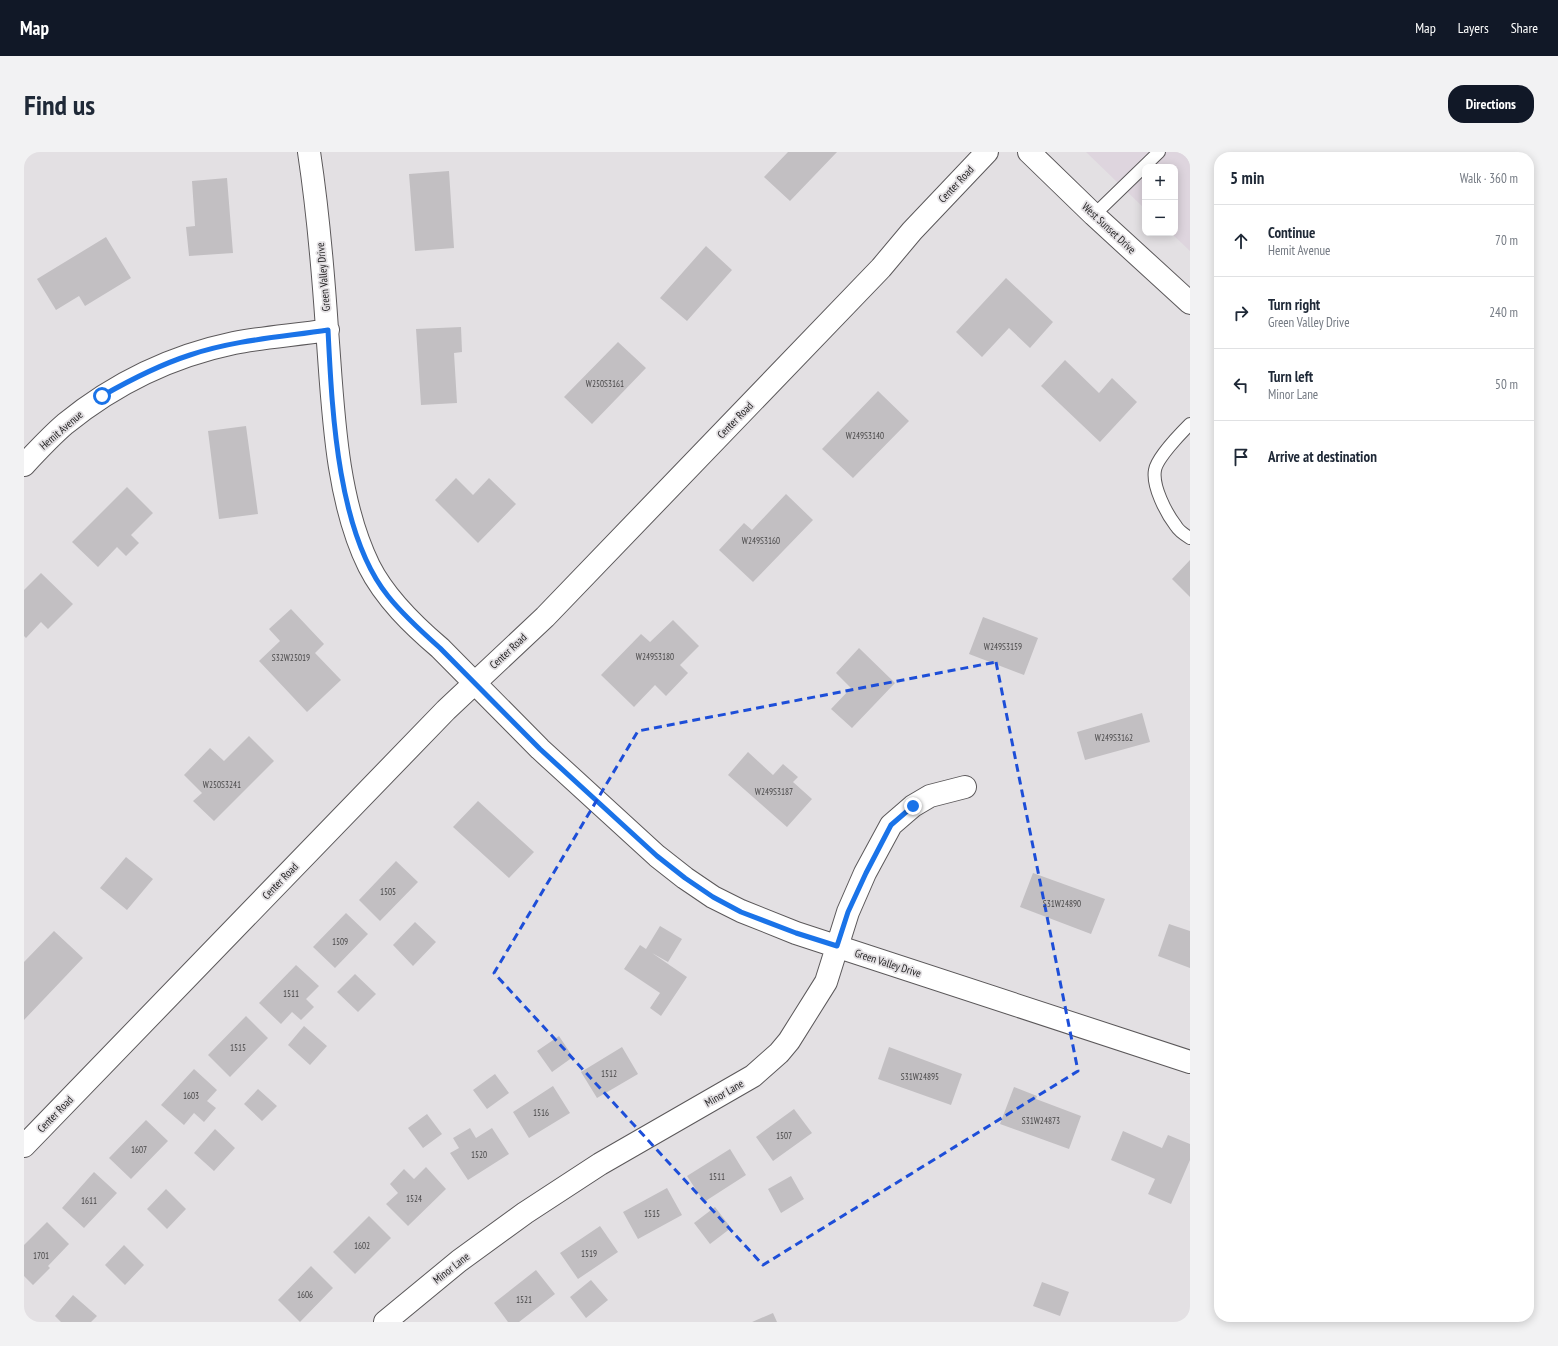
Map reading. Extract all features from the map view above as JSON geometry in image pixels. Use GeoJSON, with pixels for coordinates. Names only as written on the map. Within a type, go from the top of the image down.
{"type":"FeatureCollection","features":[{"type":"Feature","properties":{"kind":"street","name":"Green Valley Drive"},"geometry":{"type":"LineString","coordinates":[[309,152],[314,185],[328,330],[330,386],[341,473],[349,510],[370,567],[388,596],[424,634],[540,749],[657,856],[685,878],[713,897],[741,912],[796,933],[1190,1062]]}},
{"type":"Feature","properties":{"kind":"street","name":"Center Road"},"geometry":{"type":"LineString","coordinates":[[24,1146],[446,710],[550,611],[881,268],[912,231],[987,152]]}},
{"type":"Feature","properties":{"kind":"street","name":"West Sunset Drive"},"geometry":{"type":"LineString","coordinates":[[1038,155],[1094,216],[1190,303]]}},
{"type":"Feature","properties":{"kind":"street","name":"Hemit Avenue"},"geometry":{"type":"LineString","coordinates":[[24,465],[64,425],[102,396],[133,378],[190,354],[234,343],[328,330]]}},
{"type":"Feature","properties":{"kind":"street","name":"Minor Lane"},"geometry":{"type":"LineString","coordinates":[[385,1322],[459,1261],[526,1213],[600,1164],[754,1076],[779,1053],[789,1041],[826,982],[848,912],[891,825],[913,806],[930,796],[965,787]]}},
{"type":"Feature","properties":{"kind":"lane"},"geometry":{"type":"LineString","coordinates":[[1094,216],[1159,152]]}},
{"type":"Feature","properties":{"kind":"lane"},"geometry":{"type":"LineString","coordinates":[[1190,424],[1171,444],[1155,469],[1155,482],[1163,505],[1177,528],[1190,538]]}},
{"type":"Feature","properties":{"kind":"highlighted area"},"geometry":{"type":"Polygon","coordinates":[[[996,662],[1078,1071],[763,1265],[494,973],[638,731],[996,662]]]}},
{"type":"Feature","properties":{"kind":"shaded area"},"geometry":{"type":"Polygon","coordinates":[[[1086,152],[1190,152],[1190,251],[1174,236],[1178,236],[1178,164],[1142,164],[1142,206],[1086,152]]]}},
{"type":"Feature","properties":{"kind":"building"},"geometry":{"type":"Polygon","coordinates":[[[788,152],[837,152],[790,201],[764,177],[788,152]]]}},
{"type":"Feature","properties":{"kind":"building"},"geometry":{"type":"Polygon","coordinates":[[[449,171],[454,248],[415,251],[409,174],[449,171]]]}},
{"type":"Feature","properties":{"kind":"building"},"geometry":{"type":"Polygon","coordinates":[[[227,178],[233,253],[189,256],[186,227],[195,226],[192,181],[227,178]]]}},
{"type":"Feature","properties":{"kind":"building"},"geometry":{"type":"Polygon","coordinates":[[[106,237],[131,278],[85,306],[79,296],[56,310],[37,279],[106,237]]]}},
{"type":"Feature","properties":{"kind":"building"},"geometry":{"type":"Polygon","coordinates":[[[706,246],[732,270],[687,321],[660,298],[706,246]]]}},
{"type":"Feature","properties":{"kind":"building"},"geometry":{"type":"Polygon","coordinates":[[[1006,278],[1053,322],[1030,348],[1009,328],[982,357],[956,332],[1006,278]]]}},
{"type":"Feature","properties":{"kind":"building"},"geometry":{"type":"Polygon","coordinates":[[[461,327],[462,352],[454,353],[457,403],[421,405],[416,329],[461,327]]]}},
{"type":"Feature","properties":{"kind":"building"},"geometry":{"type":"Polygon","coordinates":[[[618,342],[646,368],[592,424],[564,397],[618,342]]]}},
{"type":"Feature","properties":{"kind":"building"},"geometry":{"type":"Polygon","coordinates":[[[1065,360],[1099,393],[1112,378],[1137,402],[1100,442],[1041,386],[1065,360]]]}},
{"type":"Feature","properties":{"kind":"building"},"geometry":{"type":"Polygon","coordinates":[[[878,391],[909,421],[853,478],[822,449],[878,391]]]}},
{"type":"Feature","properties":{"kind":"building"},"geometry":{"type":"Polygon","coordinates":[[[246,426],[258,514],[219,519],[208,431],[246,426]]]}},
{"type":"Feature","properties":{"kind":"building"},"geometry":{"type":"Polygon","coordinates":[[[456,478],[473,495],[489,478],[516,504],[478,543],[435,500],[456,478]]]}},
{"type":"Feature","properties":{"kind":"building"},"geometry":{"type":"Polygon","coordinates":[[[127,487],[153,513],[131,535],[139,543],[126,556],[117,547],[98,567],[72,542],[127,487]]]}},
{"type":"Feature","properties":{"kind":"building"},"geometry":{"type":"Polygon","coordinates":[[[786,494],[813,520],[753,582],[719,550],[744,523],[752,530],[786,494]]]}},
{"type":"Feature","properties":{"kind":"building"},"geometry":{"type":"Polygon","coordinates":[[[1190,560],[1190,597],[1172,579],[1190,560]]]}},
{"type":"Feature","properties":{"kind":"building"},"geometry":{"type":"Polygon","coordinates":[[[41,573],[73,604],[48,629],[41,622],[26,638],[24,636],[24,590],[41,573]]]}},
{"type":"Feature","properties":{"kind":"building"},"geometry":{"type":"Polygon","coordinates":[[[291,609],[324,644],[315,653],[341,680],[307,712],[259,661],[280,641],[269,629],[291,609]]]}},
{"type":"Feature","properties":{"kind":"building"},"geometry":{"type":"Polygon","coordinates":[[[983,617],[1038,638],[1024,675],[969,654],[983,617]]]}},
{"type":"Feature","properties":{"kind":"building"},"geometry":{"type":"Polygon","coordinates":[[[673,620],[699,646],[680,665],[688,673],[666,696],[655,685],[634,707],[601,675],[641,634],[650,642],[673,620]]]}},
{"type":"Feature","properties":{"kind":"building"},"geometry":{"type":"Polygon","coordinates":[[[859,648],[895,683],[852,728],[831,709],[851,688],[836,673],[859,648]]]}},
{"type":"Feature","properties":{"kind":"building"},"geometry":{"type":"Polygon","coordinates":[[[1142,713],[1150,742],[1085,760],[1077,732],[1142,713]]]}},
{"type":"Feature","properties":{"kind":"building"},"geometry":{"type":"Polygon","coordinates":[[[249,736],[274,761],[214,821],[193,801],[202,793],[184,775],[210,748],[224,761],[249,736]]]}},
{"type":"Feature","properties":{"kind":"building"},"geometry":{"type":"Polygon","coordinates":[[[748,752],[773,775],[783,764],[798,777],[793,782],[812,799],[787,827],[728,775],[748,752]]]}},
{"type":"Feature","properties":{"kind":"building"},"geometry":{"type":"Polygon","coordinates":[[[478,801],[534,852],[509,878],[453,827],[478,801]]]}},
{"type":"Feature","properties":{"kind":"building"},"geometry":{"type":"Polygon","coordinates":[[[126,857],[153,879],[127,910],[100,888],[126,857]]]}},
{"type":"Feature","properties":{"kind":"building"},"geometry":{"type":"Polygon","coordinates":[[[396,861],[418,882],[380,921],[359,900],[396,861]]]}},
{"type":"Feature","properties":{"kind":"building"},"geometry":{"type":"Polygon","coordinates":[[[1033,873],[1105,899],[1091,934],[1020,907],[1033,873]]]}},
{"type":"Feature","properties":{"kind":"building"},"geometry":{"type":"Polygon","coordinates":[[[346,913],[368,934],[335,968],[313,947],[346,913]]]}},
{"type":"Feature","properties":{"kind":"building"},"geometry":{"type":"Polygon","coordinates":[[[415,922],[436,942],[413,966],[393,945],[415,922]]]}},
{"type":"Feature","properties":{"kind":"building"},"geometry":{"type":"Polygon","coordinates":[[[1169,924],[1190,931],[1190,968],[1158,956],[1169,924]]]}},
{"type":"Feature","properties":{"kind":"building"},"geometry":{"type":"Polygon","coordinates":[[[660,926],[682,939],[668,962],[652,953],[687,977],[661,1016],[650,1008],[660,993],[624,969],[640,945],[646,949],[660,926]]]}},
{"type":"Feature","properties":{"kind":"building"},"geometry":{"type":"Polygon","coordinates":[[[54,931],[83,958],[24,1020],[24,962],[54,931]]]}},
{"type":"Feature","properties":{"kind":"building"},"geometry":{"type":"Polygon","coordinates":[[[296,965],[319,986],[306,999],[314,1007],[301,1020],[292,1012],[281,1024],[259,1003],[296,965]]]}},
{"type":"Feature","properties":{"kind":"building"},"geometry":{"type":"Polygon","coordinates":[[[355,974],[376,994],[358,1012],[337,992],[355,974]]]}},
{"type":"Feature","properties":{"kind":"building"},"geometry":{"type":"Polygon","coordinates":[[[246,1016],[268,1038],[230,1077],[208,1055],[246,1016]]]}},
{"type":"Feature","properties":{"kind":"building"},"geometry":{"type":"Polygon","coordinates":[[[304,1026],[327,1046],[310,1065],[288,1045],[304,1026]]]}},
{"type":"Feature","properties":{"kind":"building"},"geometry":{"type":"Polygon","coordinates":[[[559,1036],[573,1057],[552,1072],[537,1051],[559,1036]]]}},
{"type":"Feature","properties":{"kind":"building"},"geometry":{"type":"Polygon","coordinates":[[[622,1047],[638,1074],[597,1098],[581,1072],[622,1047]]]}},
{"type":"Feature","properties":{"kind":"building"},"geometry":{"type":"Polygon","coordinates":[[[889,1047],[962,1074],[951,1105],[878,1079],[889,1047]]]}},
{"type":"Feature","properties":{"kind":"building"},"geometry":{"type":"Polygon","coordinates":[[[194,1069],[217,1090],[207,1101],[216,1108],[204,1122],[194,1113],[184,1125],[161,1105],[194,1069]]]}},
{"type":"Feature","properties":{"kind":"building"},"geometry":{"type":"Polygon","coordinates":[[[495,1074],[509,1093],[487,1109],[473,1090],[495,1074]]]}},
{"type":"Feature","properties":{"kind":"building"},"geometry":{"type":"Polygon","coordinates":[[[553,1086],[570,1113],[529,1138],[513,1112],[553,1086]]]}},
{"type":"Feature","properties":{"kind":"building"},"geometry":{"type":"Polygon","coordinates":[[[1014,1087],[1037,1096],[1036,1099],[1081,1116],[1069,1149],[1000,1124],[1014,1087]]]}},
{"type":"Feature","properties":{"kind":"building"},"geometry":{"type":"Polygon","coordinates":[[[258,1089],[277,1106],[262,1121],[244,1104],[258,1089]]]}},
{"type":"Feature","properties":{"kind":"building"},"geometry":{"type":"Polygon","coordinates":[[[794,1109],[812,1133],[773,1161],[756,1137],[794,1109]]]}},
{"type":"Feature","properties":{"kind":"building"},"geometry":{"type":"Polygon","coordinates":[[[427,1114],[442,1134],[423,1148],[408,1128],[427,1114]]]}},
{"type":"Feature","properties":{"kind":"building"},"geometry":{"type":"Polygon","coordinates":[[[146,1120],[168,1141],[131,1179],[109,1158],[146,1120]]]}},
{"type":"Feature","properties":{"kind":"building"},"geometry":{"type":"Polygon","coordinates":[[[470,1128],[476,1138],[492,1128],[509,1154],[468,1180],[450,1153],[459,1148],[453,1138],[470,1128]]]}},
{"type":"Feature","properties":{"kind":"building"},"geometry":{"type":"Polygon","coordinates":[[[215,1129],[235,1148],[214,1171],[194,1153],[215,1129]]]}},
{"type":"Feature","properties":{"kind":"building"},"geometry":{"type":"Polygon","coordinates":[[[1123,1131],[1162,1148],[1168,1135],[1190,1144],[1190,1160],[1171,1204],[1148,1194],[1155,1179],[1111,1160],[1123,1131]]]}},
{"type":"Feature","properties":{"kind":"building"},"geometry":{"type":"Polygon","coordinates":[[[730,1149],[746,1175],[704,1202],[687,1176],[730,1149]]]}},
{"type":"Feature","properties":{"kind":"building"},"geometry":{"type":"Polygon","coordinates":[[[426,1167],[446,1189],[408,1226],[386,1204],[398,1193],[390,1184],[404,1169],[414,1179],[426,1167]]]}},
{"type":"Feature","properties":{"kind":"building"},"geometry":{"type":"Polygon","coordinates":[[[94,1172],[117,1193],[84,1228],[62,1208],[94,1172]]]}},
{"type":"Feature","properties":{"kind":"building"},"geometry":{"type":"Polygon","coordinates":[[[791,1176],[804,1199],[781,1213],[768,1189],[791,1176]]]}},
{"type":"Feature","properties":{"kind":"building"},"geometry":{"type":"Polygon","coordinates":[[[667,1188],[682,1215],[638,1239],[623,1212],[667,1188]]]}},
{"type":"Feature","properties":{"kind":"building"},"geometry":{"type":"Polygon","coordinates":[[[166,1189],[186,1209],[167,1229],[147,1209],[166,1189]]]}},
{"type":"Feature","properties":{"kind":"building"},"geometry":{"type":"Polygon","coordinates":[[[715,1207],[731,1228],[710,1244],[694,1223],[715,1207]]]}},
{"type":"Feature","properties":{"kind":"building"},"geometry":{"type":"Polygon","coordinates":[[[369,1216],[391,1238],[355,1274],[333,1252],[369,1216]]]}},
{"type":"Feature","properties":{"kind":"building"},"geometry":{"type":"Polygon","coordinates":[[[47,1222],[69,1244],[48,1266],[50,1268],[33,1285],[24,1276],[24,1245],[47,1222]]]}},
{"type":"Feature","properties":{"kind":"building"},"geometry":{"type":"Polygon","coordinates":[[[600,1226],[618,1252],[578,1279],[560,1253],[600,1226]]]}},
{"type":"Feature","properties":{"kind":"building"},"geometry":{"type":"Polygon","coordinates":[[[124,1245],[144,1265],[125,1285],[105,1265],[124,1245]]]}},
{"type":"Feature","properties":{"kind":"building"},"geometry":{"type":"Polygon","coordinates":[[[311,1266],[333,1288],[300,1322],[278,1300],[311,1266]]]}},
{"type":"Feature","properties":{"kind":"building"},"geometry":{"type":"Polygon","coordinates":[[[536,1270],[555,1294],[519,1322],[508,1322],[494,1303],[536,1270]]]}},
{"type":"Feature","properties":{"kind":"building"},"geometry":{"type":"Polygon","coordinates":[[[591,1280],[608,1300],[586,1318],[570,1297],[591,1280]]]}},
{"type":"Feature","properties":{"kind":"building"},"geometry":{"type":"Polygon","coordinates":[[[1042,1282],[1069,1292],[1060,1316],[1033,1306],[1042,1282]]]}},
{"type":"Feature","properties":{"kind":"building"},"geometry":{"type":"Polygon","coordinates":[[[73,1295],[97,1316],[91,1322],[61,1322],[55,1316],[73,1295]]]}},
{"type":"Feature","properties":{"kind":"building"},"geometry":{"type":"Polygon","coordinates":[[[773,1313],[777,1322],[752,1322],[773,1313]]]}},
{"type":"Feature","properties":{"kind":"route"},"geometry":{"type":"LineString","coordinates":[[102,396],[133,378],[190,354],[234,343],[328,330],[330,386],[341,473],[349,510],[370,567],[388,596],[424,634],[440,648],[540,749],[657,856],[685,878],[713,897],[741,912],[796,933],[837,946],[848,912],[891,825],[913,806]]}}]}
